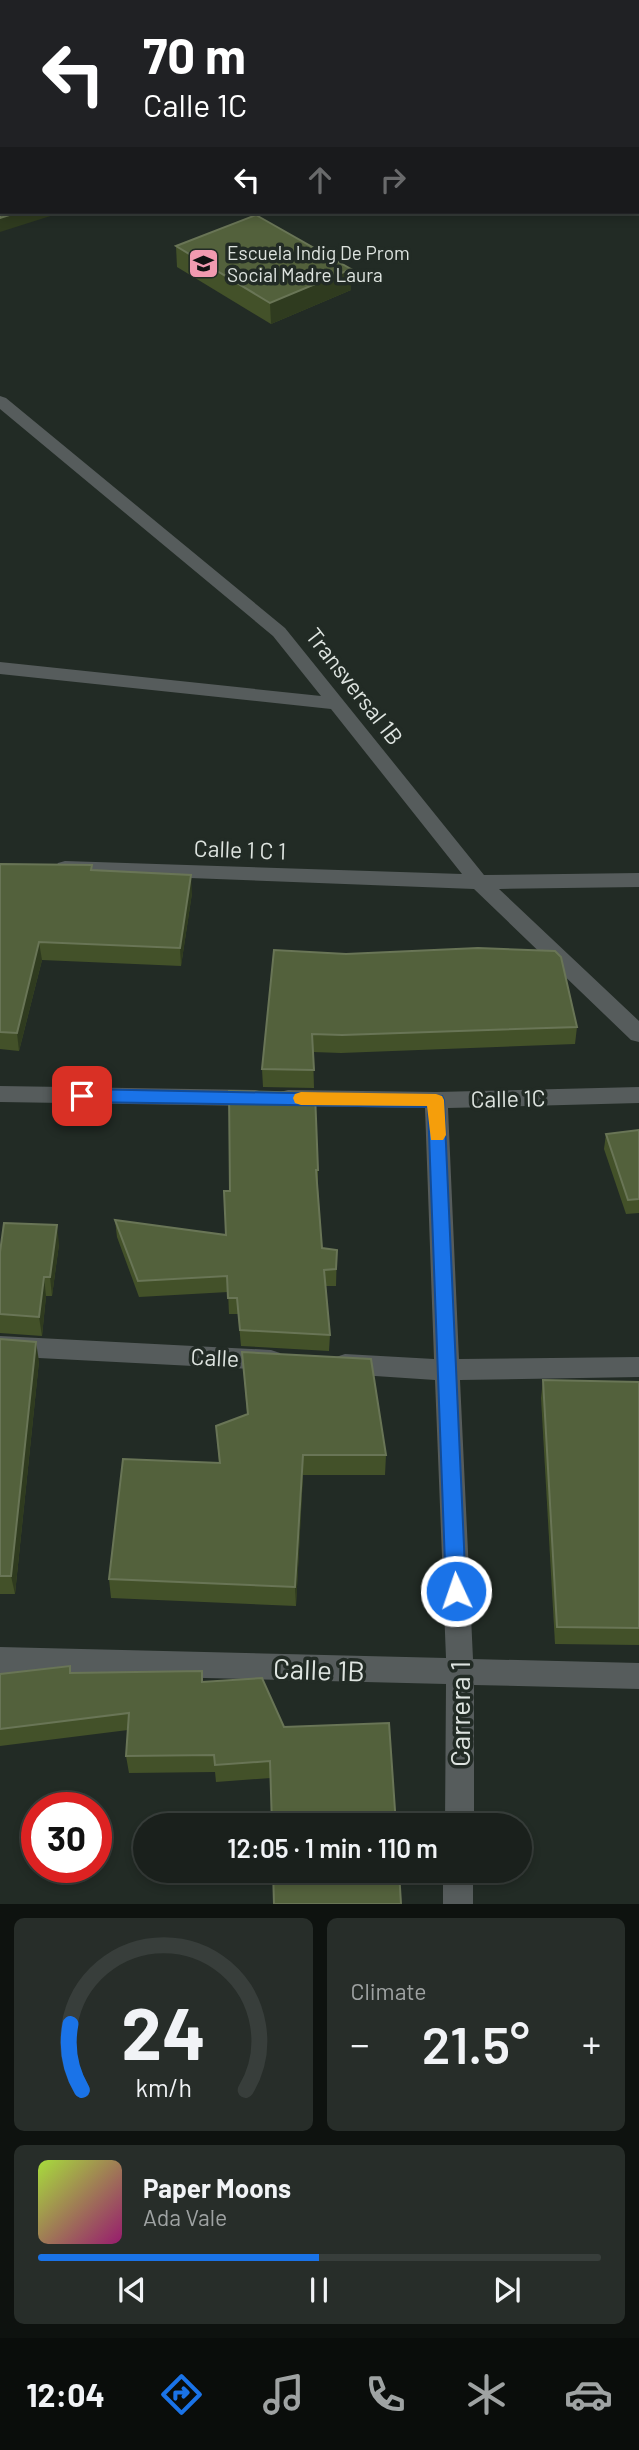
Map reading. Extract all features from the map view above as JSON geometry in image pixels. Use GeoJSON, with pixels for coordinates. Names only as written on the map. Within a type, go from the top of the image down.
{"type":"FeatureCollection","features":[{"type":"Feature","properties":{"kind":"street","name":"Transversal 1B"},"geometry":{"type":"LineString","coordinates":[[0,401],[279,632],[479,882],[639,1034]]}},
{"type":"Feature","properties":{"kind":"street"},"geometry":{"type":"LineString","coordinates":[[0,668],[335,704]]}},
{"type":"Feature","properties":{"kind":"street","name":"Calle 1 C 1"},"geometry":{"type":"LineString","coordinates":[[41,867],[479,882],[639,880]]}},
{"type":"Feature","properties":{"kind":"street","name":"Calle 1C"},"geometry":{"type":"LineString","coordinates":[[0,1094],[436,1100],[639,1095]]}},
{"type":"Feature","properties":{"kind":"street","name":"Carrera 1"},"geometry":{"type":"LineString","coordinates":[[436,1100],[460,1673],[459,1813]]}},
{"type":"Feature","properties":{"kind":"street","name":"Calle"},"geometry":{"type":"LineString","coordinates":[[0,1346],[293,1361]]}},
{"type":"Feature","properties":{"kind":"street"},"geometry":{"type":"LineString","coordinates":[[321,1363],[446,1370],[639,1367]]}},
{"type":"Feature","properties":{"kind":"street","name":"Calle 1B"},"geometry":{"type":"LineString","coordinates":[[0,1660],[639,1676]]}},
{"type":"Feature","properties":{"kind":"street"},"geometry":{"type":"LineString","coordinates":[[458,1883],[458,1904]]}},
{"type":"Feature","properties":{"kind":"building"},"geometry":{"type":"Polygon","coordinates":[[[256,215],[351,269],[270,303],[176,246],[256,215]]]}},
{"type":"Feature","properties":{"kind":"building"},"geometry":{"type":"Polygon","coordinates":[[[0,864],[92,865],[91,870],[191,875],[180,948],[39,942],[17,1033],[0,1032],[0,864]]]}},
{"type":"Feature","properties":{"kind":"building"},"geometry":{"type":"Polygon","coordinates":[[[478,948],[555,951],[561,957],[577,1027],[312,1034],[314,1070],[262,1069],[274,950],[346,954],[478,948]]]}},
{"type":"Feature","properties":{"kind":"building"},"geometry":{"type":"Polygon","coordinates":[[[229,1091],[315,1093],[316,1170],[322,1248],[337,1250],[336,1269],[324,1270],[330,1335],[240,1330],[237,1298],[228,1298],[227,1276],[138,1281],[115,1220],[226,1235],[224,1191],[230,1191],[229,1091]]]}},
{"type":"Feature","properties":{"kind":"building"},"geometry":{"type":"Polygon","coordinates":[[[639,1130],[639,1199],[628,1200],[606,1134],[639,1130]]]}},
{"type":"Feature","properties":{"kind":"building"},"geometry":{"type":"Polygon","coordinates":[[[4,1223],[57,1225],[50,1277],[44,1277],[39,1317],[0,1314],[0,1252],[4,1223]]]}},
{"type":"Feature","properties":{"kind":"building"},"geometry":{"type":"Polygon","coordinates":[[[0,1339],[36,1342],[11,1576],[0,1576],[0,1339]]]}},
{"type":"Feature","properties":{"kind":"building"},"geometry":{"type":"Polygon","coordinates":[[[242,1352],[371,1359],[386,1455],[303,1455],[295,1587],[109,1579],[123,1459],[220,1463],[216,1426],[248,1414],[242,1352]]]}},
{"type":"Feature","properties":{"kind":"building"},"geometry":{"type":"Polygon","coordinates":[[[543,1380],[639,1382],[639,1628],[557,1627],[543,1380]]]}},
{"type":"Feature","properties":{"kind":"building"},"geometry":{"type":"Polygon","coordinates":[[[70,1666],[70,1673],[202,1671],[202,1682],[262,1678],[284,1727],[389,1723],[395,1813],[272,1813],[270,1761],[215,1765],[214,1755],[126,1756],[129,1713],[0,1729],[0,1674],[70,1666]]]}},
{"type":"Feature","properties":{"kind":"building"},"geometry":{"type":"Polygon","coordinates":[[[273,1883],[400,1883],[401,1904],[274,1904],[273,1883]]]}},
{"type":"Feature","properties":{"kind":"slow traffic"},"geometry":{"type":"LineString","coordinates":[[301,1098],[436,1100],[437,1135]]}},
{"type":"Feature","properties":{"kind":"place","name":"Escuela Indig De Prom Social Madre Laura"},"geometry":{"type":"Point","coordinates":[204,263]}},
{"type":"Feature","properties":{"kind":"route"},"geometry":{"type":"LineString","coordinates":[[82,1096],[436,1100],[456,1591]]}}]}
